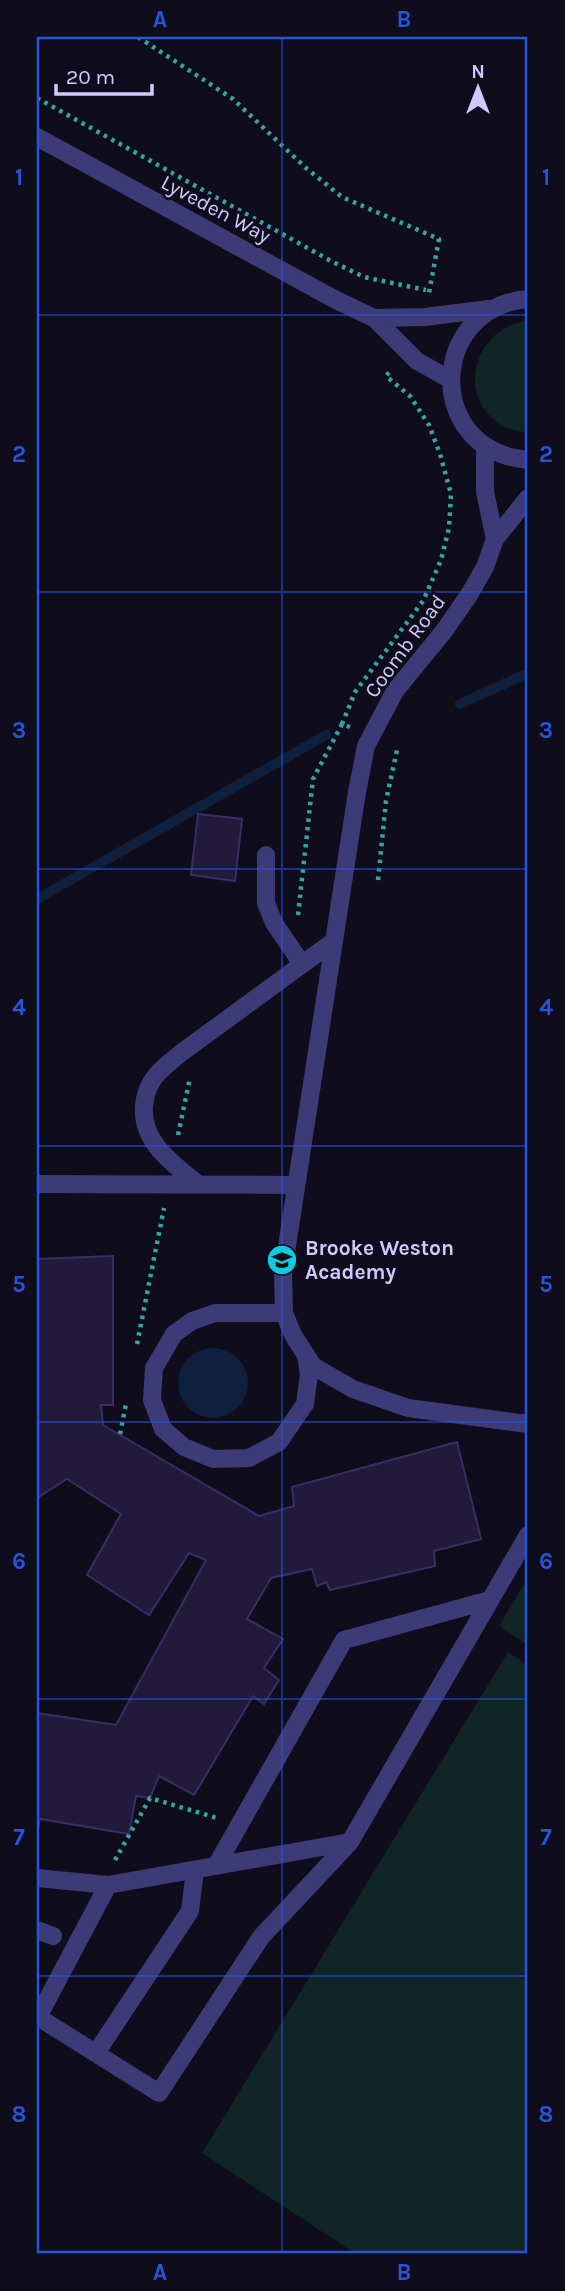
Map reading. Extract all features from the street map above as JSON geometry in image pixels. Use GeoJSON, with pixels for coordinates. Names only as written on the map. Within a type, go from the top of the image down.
{"type":"FeatureCollection","features":[{"type":"Feature","properties":{"kind":"street","name":"Lyveden Way"},"geometry":{"type":"LineString","coordinates":[[37,137],[336,300],[374,318],[417,361],[450,380]]}},
{"type":"Feature","properties":{"kind":"street","name":"Lyveden Way"},"geometry":{"type":"LineString","coordinates":[[374,318],[425,317],[492,309],[505,303],[528,299]]}},
{"type":"Feature","properties":{"kind":"street"},"geometry":{"type":"LineString","coordinates":[[492,309],[475,321],[462,338],[453,358],[450,380],[455,405],[467,427],[485,446],[506,456],[528,460]]}},
{"type":"Feature","properties":{"kind":"street"},"geometry":{"type":"LineString","coordinates":[[485,446],[485,492],[495,539]]}},
{"type":"Feature","properties":{"kind":"street","name":"Coomb Road"},"geometry":{"type":"LineString","coordinates":[[284,1313],[283,1272],[366,746],[395,691],[444,631],[469,595],[485,567],[495,539],[528,498]]}},
{"type":"Feature","properties":{"kind":"street"},"geometry":{"type":"LineString","coordinates":[[266,855],[266,903],[274,923],[302,964]]}},
{"type":"Feature","properties":{"kind":"street"},"geometry":{"type":"LineString","coordinates":[[199,1185],[164,1156],[148,1134],[144,1113],[145,1097],[159,1072],[334,941]]}},
{"type":"Feature","properties":{"kind":"street"},"geometry":{"type":"LineString","coordinates":[[37,1184],[296,1185]]}},
{"type":"Feature","properties":{"kind":"street"},"geometry":{"type":"LineString","coordinates":[[306,1355],[309,1374],[305,1404],[279,1442],[249,1458],[213,1459],[184,1447],[163,1429],[152,1400],[154,1368],[174,1334],[192,1321],[215,1313],[284,1313],[293,1335],[306,1355],[313,1366],[353,1389],[408,1408],[528,1424]]}},
{"type":"Feature","properties":{"kind":"street"},"geometry":{"type":"LineString","coordinates":[[104,1885],[37,2017],[159,2093],[261,1937],[350,1842],[528,1535]]}},
{"type":"Feature","properties":{"kind":"street"},"geometry":{"type":"LineString","coordinates":[[216,1866],[344,1640],[491,1600]]}},
{"type":"Feature","properties":{"kind":"street"},"geometry":{"type":"LineString","coordinates":[[37,1878],[104,1885],[350,1842]]}},
{"type":"Feature","properties":{"kind":"street"},"geometry":{"type":"LineString","coordinates":[[96,2053],[190,1911],[195,1870]]}},
{"type":"Feature","properties":{"kind":"path"},"geometry":{"type":"LineString","coordinates":[[37,98],[342,266],[365,277],[430,290],[439,239],[342,197],[233,99],[138,37]]}},
{"type":"Feature","properties":{"kind":"path"},"geometry":{"type":"LineString","coordinates":[[284,938],[297,931],[313,779],[342,724],[355,692],[423,600],[441,560],[449,528],[450,494],[433,435],[410,396],[386,376]]}},
{"type":"Feature","properties":{"kind":"path"},"geometry":{"type":"LineString","coordinates":[[342,724],[397,750],[386,802],[377,880]]}},
{"type":"Feature","properties":{"kind":"path"},"geometry":{"type":"LineString","coordinates":[[135,1355],[197,1042]]}},
{"type":"Feature","properties":{"kind":"path"},"geometry":{"type":"LineString","coordinates":[[120,1434],[127,1395]]}},
{"type":"Feature","properties":{"kind":"path"},"geometry":{"type":"LineString","coordinates":[[104,1885],[150,1798],[239,1825]]}},
{"type":"Feature","properties":{"kind":"green space"},"geometry":{"type":"Polygon","coordinates":[[[528,321],[528,433],[497,422],[484,409],[477,394],[475,377],[478,361],[496,334],[511,325],[528,321]]]}},
{"type":"Feature","properties":{"kind":"green space"},"geometry":{"type":"Polygon","coordinates":[[[528,1577],[528,1645],[499,1626],[528,1577]]]}},
{"type":"Feature","properties":{"kind":"green space"},"geometry":{"type":"Polygon","coordinates":[[[508,1652],[528,1665],[528,2254],[356,2254],[202,2153],[508,1652]]]}},
{"type":"Feature","properties":{"kind":"water"},"geometry":{"type":"Polygon","coordinates":[[[220,1348],[233,1354],[242,1363],[246,1369],[246,1397],[238,1408],[227,1416],[206,1418],[188,1408],[180,1397],[178,1376],[188,1358],[199,1350],[220,1348]]]}},
{"type":"Feature","properties":{"kind":"building"},"geometry":{"type":"Polygon","coordinates":[[[198,814],[242,819],[235,881],[191,875],[198,814]]]}},
{"type":"Feature","properties":{"kind":"building"},"geometry":{"type":"Polygon","coordinates":[[[113,1256],[113,1405],[101,1405],[103,1425],[259,1516],[294,1506],[292,1487],[457,1442],[481,1539],[434,1551],[435,1566],[330,1590],[326,1582],[317,1586],[312,1569],[271,1578],[247,1619],[283,1639],[264,1668],[279,1680],[264,1704],[253,1696],[194,1795],[159,1776],[150,1798],[136,1796],[129,1834],[40,1819],[37,1832],[37,1713],[116,1725],[206,1560],[189,1553],[149,1615],[87,1575],[121,1514],[67,1479],[37,1498],[37,1259],[113,1256]]]}},
{"type":"Feature","properties":{"kind":"waterway"},"geometry":{"type":"LineString","coordinates":[[460,704],[528,673]]}},
{"type":"Feature","properties":{"kind":"waterway"},"geometry":{"type":"LineString","coordinates":[[37,899],[326,735]]}},
{"type":"Feature","properties":{"kind":"place","name":"Brooke Weston Academy"},"geometry":{"type":"Point","coordinates":[282,1260]}}]}
